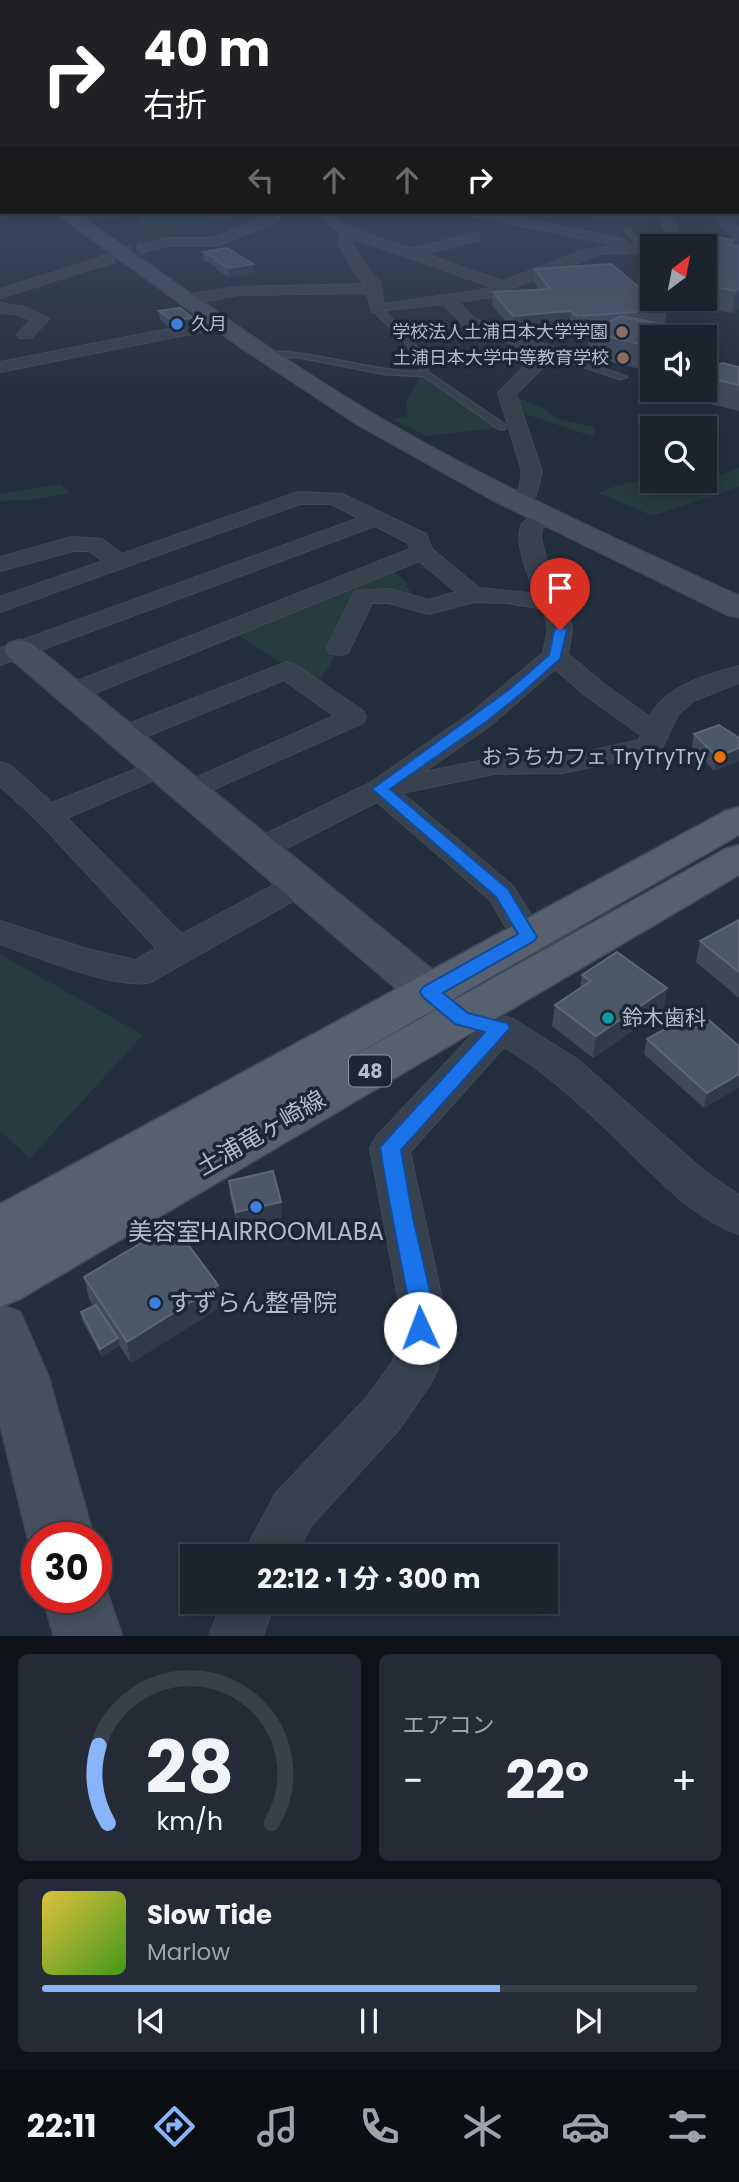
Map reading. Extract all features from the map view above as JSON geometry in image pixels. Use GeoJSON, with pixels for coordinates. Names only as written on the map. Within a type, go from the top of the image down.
{"type":"FeatureCollection","features":[{"type":"Feature","properties":{"kind":"main road","name":"土浦竜ヶ崎線"},"geometry":{"type":"LineString","coordinates":[[0,1231],[464,1013],[528,937],[739,819]]}},
{"type":"Feature","properties":{"kind":"main road","name":"土浦竜ヶ崎線"},"geometry":{"type":"LineString","coordinates":[[0,1282],[464,1013],[739,858]]}},
{"type":"Feature","properties":{"kind":"street"},"geometry":{"type":"LineString","coordinates":[[110,245],[219,324],[368,421],[514,499],[739,608]]}},
{"type":"Feature","properties":{"kind":"street"},"geometry":{"type":"LineString","coordinates":[[143,248],[153,245]]}},
{"type":"Feature","properties":{"kind":"street"},"geometry":{"type":"LineString","coordinates":[[346,245],[375,288],[377,309],[501,292],[502,286]]}},
{"type":"Feature","properties":{"kind":"street"},"geometry":{"type":"LineString","coordinates":[[389,245],[502,286],[600,250],[640,248]]}},
{"type":"Feature","properties":{"kind":"street"},"geometry":{"type":"LineString","coordinates":[[413,253],[442,245]]}},
{"type":"Feature","properties":{"kind":"street"},"geometry":{"type":"LineString","coordinates":[[0,294],[102,261]]}},
{"type":"Feature","properties":{"kind":"street"},"geometry":{"type":"LineString","coordinates":[[186,300],[238,291],[375,288]]}},
{"type":"Feature","properties":{"kind":"street"},"geometry":{"type":"LineString","coordinates":[[448,301],[469,322],[555,354]]}},
{"type":"Feature","properties":{"kind":"street"},"geometry":{"type":"LineString","coordinates":[[0,308],[19,310],[41,319],[19,335],[52,357]]}},
{"type":"Feature","properties":{"kind":"street"},"geometry":{"type":"LineString","coordinates":[[0,383],[6,366],[219,324]]}},
{"type":"Feature","properties":{"kind":"street"},"geometry":{"type":"LineString","coordinates":[[514,499],[529,492],[532,471],[507,393],[536,364],[555,354]]}},
{"type":"Feature","properties":{"kind":"street"},"geometry":{"type":"LineString","coordinates":[[0,605],[299,498],[335,498],[418,539],[422,552],[473,595]]}},
{"type":"Feature","properties":{"kind":"street"},"geometry":{"type":"LineString","coordinates":[[258,850],[380,789],[481,719],[555,656],[560,630],[555,604],[540,579],[530,538],[532,525],[551,517]]}},
{"type":"Feature","properties":{"kind":"street"},"geometry":{"type":"LineString","coordinates":[[7,647],[375,519]]}},
{"type":"Feature","properties":{"kind":"street"},"geometry":{"type":"LineString","coordinates":[[0,564],[72,544],[94,544],[119,562]]}},
{"type":"Feature","properties":{"kind":"street"},"geometry":{"type":"LineString","coordinates":[[71,693],[422,552]]}},
{"type":"Feature","properties":{"kind":"street"},"geometry":{"type":"LineString","coordinates":[[339,648],[363,596],[389,596],[429,607],[473,595],[506,596],[555,604]]}},
{"type":"Feature","properties":{"kind":"street"},"geometry":{"type":"LineString","coordinates":[[7,647],[71,693],[298,885],[464,1013],[560,1065],[692,1184],[739,1217]]}},
{"type":"Feature","properties":{"kind":"street"},"geometry":{"type":"LineString","coordinates":[[555,656],[595,690],[657,734]]}},
{"type":"Feature","properties":{"kind":"street"},"geometry":{"type":"LineString","coordinates":[[48,815],[173,780],[354,717],[287,670],[122,736]]}},
{"type":"Feature","properties":{"kind":"street"},"geometry":{"type":"LineString","coordinates":[[380,789],[494,765],[563,765],[650,746],[666,712],[684,695],[739,674]]}},
{"type":"Feature","properties":{"kind":"street"},"geometry":{"type":"LineString","coordinates":[[0,771],[48,815],[178,950]]}},
{"type":"Feature","properties":{"kind":"street"},"geometry":{"type":"LineString","coordinates":[[380,789],[502,893],[528,937]]}},
{"type":"Feature","properties":{"kind":"street"},"geometry":{"type":"LineString","coordinates":[[0,932],[82,960],[139,973],[298,885]]}},
{"type":"Feature","properties":{"kind":"street"},"geometry":{"type":"LineString","coordinates":[[274,1544],[293,1510],[384,1412],[415,1368],[422,1308],[390,1147],[464,1013]]}},
{"type":"Feature","properties":{"kind":"street"},"geometry":{"type":"LineString","coordinates":[[0,1331],[18,1376],[57,1522]]}},
{"type":"Feature","properties":{"kind":"street"},"geometry":{"type":"LineString","coordinates":[[81,1613],[88,1636]]}},
{"type":"Feature","properties":{"kind":"street"},"geometry":{"type":"LineString","coordinates":[[236,1636],[244,1614]]}},
{"type":"Feature","properties":{"kind":"lane"},"geometry":{"type":"LineString","coordinates":[[377,309],[410,343],[426,374],[502,427]]}},
{"type":"Feature","properties":{"kind":"lane"},"geometry":{"type":"LineString","coordinates":[[262,353],[299,354],[385,374],[426,374]]}},
{"type":"Feature","properties":{"kind":"lane"},"geometry":{"type":"LineString","coordinates":[[555,354],[623,377]]}},
{"type":"Feature","properties":{"kind":"green space"},"geometry":{"type":"Polygon","coordinates":[[[422,375],[497,428],[427,436],[391,419],[408,416],[406,401],[422,375]]]}},
{"type":"Feature","properties":{"kind":"green space"},"geometry":{"type":"Polygon","coordinates":[[[519,398],[545,409],[557,419],[595,427],[594,437],[519,412],[519,398]]]}},
{"type":"Feature","properties":{"kind":"green space"},"geometry":{"type":"Polygon","coordinates":[[[739,468],[739,487],[653,516],[599,493],[640,480],[640,493],[717,493],[717,476],[739,468]]]}},
{"type":"Feature","properties":{"kind":"green space"},"geometry":{"type":"Polygon","coordinates":[[[60,484],[71,493],[32,500],[0,501],[0,494],[60,484]]]}},
{"type":"Feature","properties":{"kind":"green space"},"geometry":{"type":"Polygon","coordinates":[[[392,570],[408,584],[406,586],[413,595],[356,595],[330,665],[316,685],[237,634],[392,570]]]}},
{"type":"Feature","properties":{"kind":"green space"},"geometry":{"type":"Polygon","coordinates":[[[0,954],[143,1035],[30,1158],[0,1131],[0,954]]]}},
{"type":"Feature","properties":{"kind":"building"},"geometry":{"type":"Polygon","coordinates":[[[718,245],[739,246],[739,288],[736,291],[718,288],[718,245]]]}},
{"type":"Feature","properties":{"kind":"building"},"geometry":{"type":"Polygon","coordinates":[[[227,248],[253,264],[228,268],[203,252],[227,248]]]}},
{"type":"Feature","properties":{"kind":"building"},"geometry":{"type":"Polygon","coordinates":[[[611,264],[640,288],[640,312],[577,316],[571,311],[513,316],[493,292],[550,289],[535,269],[611,264]]]}},
{"type":"Feature","properties":{"kind":"building"},"geometry":{"type":"Polygon","coordinates":[[[180,308],[193,318],[172,320],[159,311],[180,308]]]}},
{"type":"Feature","properties":{"kind":"building"},"geometry":{"type":"Polygon","coordinates":[[[621,316],[660,324],[640,325],[640,344],[589,332],[621,316]]]}},
{"type":"Feature","properties":{"kind":"building"},"geometry":{"type":"Polygon","coordinates":[[[722,363],[739,367],[739,385],[717,380],[717,366],[722,363]]]}},
{"type":"Feature","properties":{"kind":"building"},"geometry":{"type":"Polygon","coordinates":[[[719,725],[739,738],[739,748],[717,757],[694,734],[719,725]]]}},
{"type":"Feature","properties":{"kind":"building"},"geometry":{"type":"Polygon","coordinates":[[[739,920],[739,972],[700,941],[739,920]]]}},
{"type":"Feature","properties":{"kind":"building"},"geometry":{"type":"Polygon","coordinates":[[[617,952],[667,988],[596,1036],[555,1005],[591,981],[582,975],[617,952]]]}},
{"type":"Feature","properties":{"kind":"building"},"geometry":{"type":"Polygon","coordinates":[[[698,1011],[739,1046],[739,1074],[707,1093],[647,1039],[698,1011]]]}},
{"type":"Feature","properties":{"kind":"building"},"geometry":{"type":"Polygon","coordinates":[[[273,1171],[281,1202],[236,1212],[229,1181],[273,1171]]]}},
{"type":"Feature","properties":{"kind":"building","name":"すずらん整骨院"},"geometry":{"type":"Polygon","coordinates":[[[173,1224],[218,1285],[127,1342],[84,1277],[173,1224]]]}},
{"type":"Feature","properties":{"kind":"building"},"geometry":{"type":"Polygon","coordinates":[[[96,1305],[118,1338],[100,1349],[81,1312],[96,1305]]]}},
{"type":"Feature","properties":{"kind":"tunnel"},"geometry":{"type":"LineString","coordinates":[[102,261],[143,248]]}},
{"type":"Feature","properties":{"kind":"place","name":"久月"},"geometry":{"type":"Point","coordinates":[177,324]}},
{"type":"Feature","properties":{"kind":"place","name":"学校法人土浦日本大学学園"},"geometry":{"type":"Point","coordinates":[622,332]}},
{"type":"Feature","properties":{"kind":"place","name":"土浦日本大学中等教育学校"},"geometry":{"type":"Point","coordinates":[623,358]}},
{"type":"Feature","properties":{"kind":"place","name":"おうちカフェ TryTryTry"},"geometry":{"type":"Point","coordinates":[720,757]}},
{"type":"Feature","properties":{"kind":"place","name":"鈴木歯科"},"geometry":{"type":"Point","coordinates":[608,1018]}},
{"type":"Feature","properties":{"kind":"place","name":"美容室HAIRROOMLABA"},"geometry":{"type":"Point","coordinates":[256,1207]}},
{"type":"Feature","properties":{"kind":"place","name":"すずらん整骨院"},"geometry":{"type":"Point","coordinates":[155,1303]}},
{"type":"Feature","properties":{"kind":"route"},"geometry":{"type":"LineString","coordinates":[[420,1328],[422,1308],[390,1147],[500,1028],[462,1019],[429,992],[528,937],[502,893],[380,789],[481,719],[516,691],[555,656],[560,630]]}}]}
